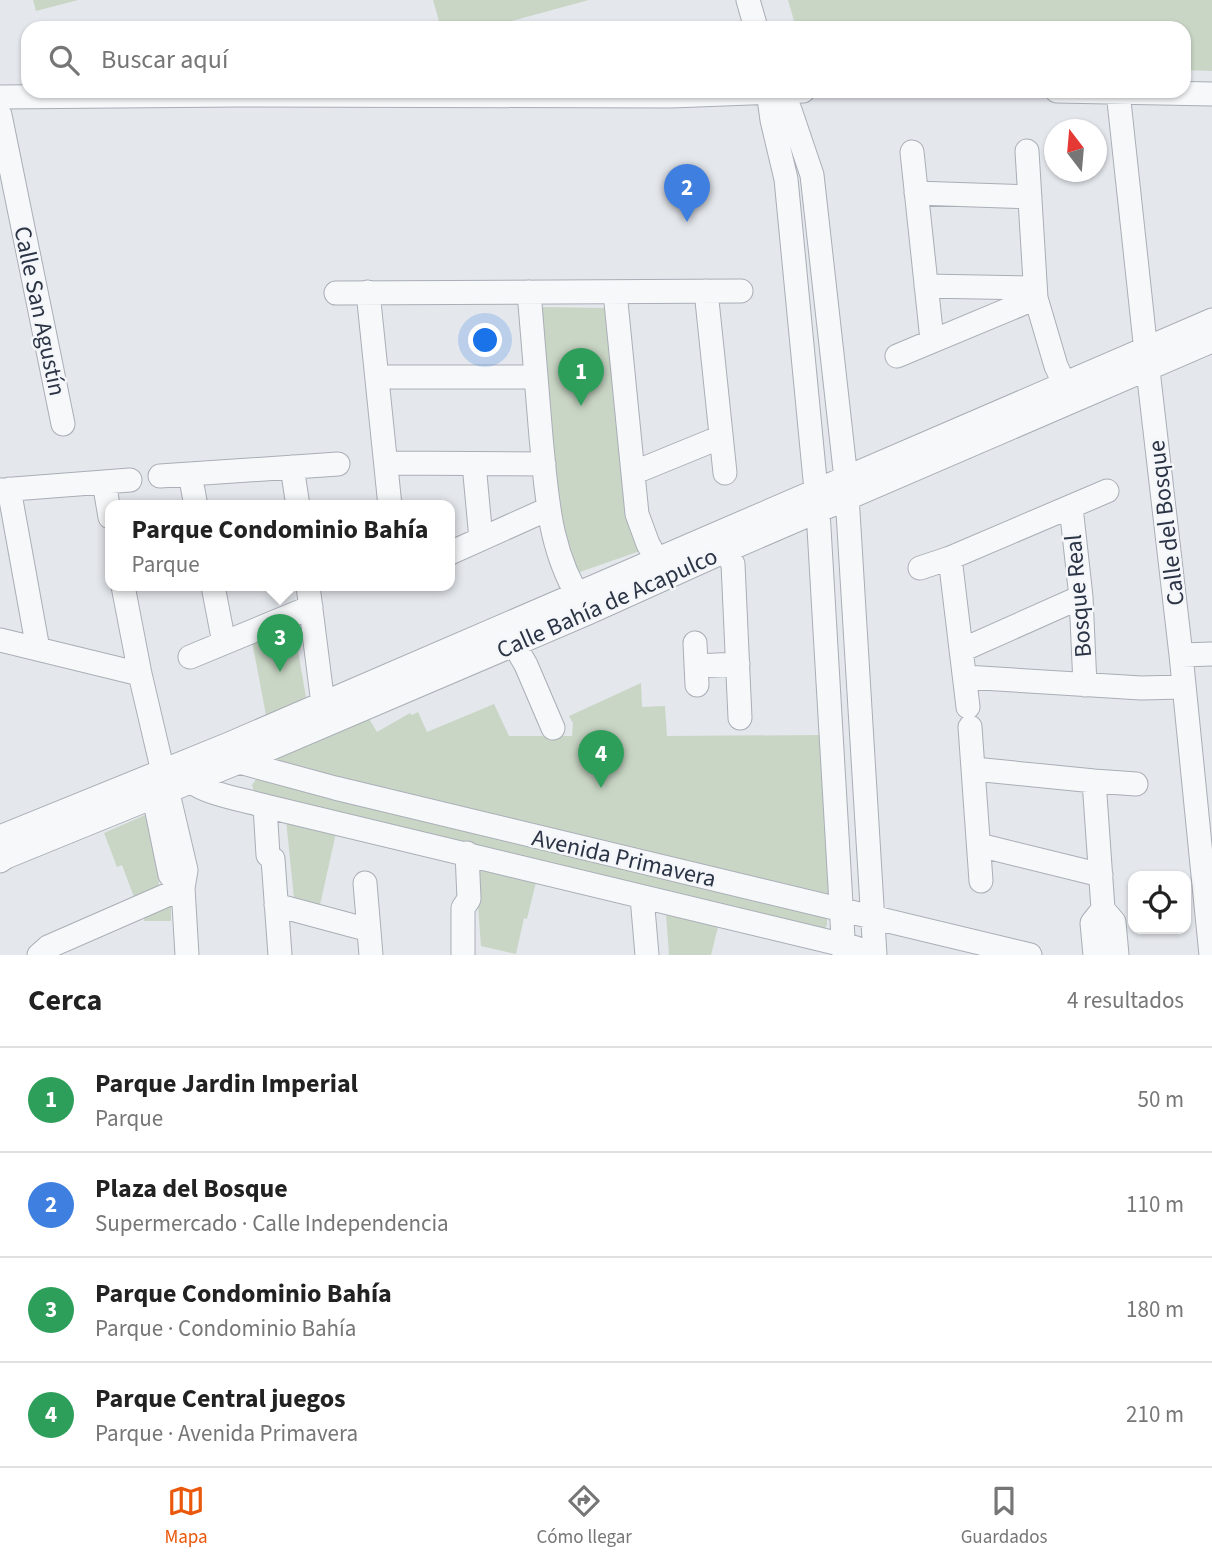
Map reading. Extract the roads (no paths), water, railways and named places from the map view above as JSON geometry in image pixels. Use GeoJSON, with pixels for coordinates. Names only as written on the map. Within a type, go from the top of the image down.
{"type":"FeatureCollection","features":[{"type":"Feature","properties":{"kind":"street"},"geometry":{"type":"LineString","coordinates":[[748,0],[754,21]]}},
{"type":"Feature","properties":{"kind":"street"},"geometry":{"type":"LineString","coordinates":[[1191,94],[1212,94]]}},
{"type":"Feature","properties":{"kind":"street"},"geometry":{"type":"LineString","coordinates":[[0,97],[21,97]]}},
{"type":"Feature","properties":{"kind":"street"},"geometry":{"type":"LineString","coordinates":[[779,98],[772,120],[786,180],[818,501],[844,950]]}},
{"type":"Feature","properties":{"kind":"street"},"geometry":{"type":"LineString","coordinates":[[784,98],[812,175],[847,489],[873,917],[879,954]]}},
{"type":"Feature","properties":{"kind":"street","name":"Calle del Bosque"},"geometry":{"type":"LineString","coordinates":[[1119,98],[1181,655],[1211,955]]}},
{"type":"Feature","properties":{"kind":"street","name":"Calle San Agustín"},"geometry":{"type":"LineString","coordinates":[[0,115],[63,424]]}},
{"type":"Feature","properties":{"kind":"street"},"geometry":{"type":"LineString","coordinates":[[1027,151],[1035,293],[1056,366],[1064,383]]}},
{"type":"Feature","properties":{"kind":"street"},"geometry":{"type":"LineString","coordinates":[[912,152],[932,340]]}},
{"type":"Feature","properties":{"kind":"street"},"geometry":{"type":"LineString","coordinates":[[786,180],[812,175]]}},
{"type":"Feature","properties":{"kind":"street"},"geometry":{"type":"LineString","coordinates":[[916,193],[1030,197]]}},
{"type":"Feature","properties":{"kind":"street"},"geometry":{"type":"LineString","coordinates":[[926,286],[1035,293]]}},
{"type":"Feature","properties":{"kind":"street"},"geometry":{"type":"LineString","coordinates":[[706,291],[725,473]]}},
{"type":"Feature","properties":{"kind":"street"},"geometry":{"type":"LineString","coordinates":[[336,293],[741,291]]}},
{"type":"Feature","properties":{"kind":"street"},"geometry":{"type":"LineString","coordinates":[[368,292],[389,500]]}},
{"type":"Feature","properties":{"kind":"street"},"geometry":{"type":"LineString","coordinates":[[529,292],[548,509],[562,563],[582,604]]}},
{"type":"Feature","properties":{"kind":"street"},"geometry":{"type":"LineString","coordinates":[[615,292],[637,514],[657,560]]}},
{"type":"Feature","properties":{"kind":"street"},"geometry":{"type":"LineString","coordinates":[[897,356],[1035,293]]}},
{"type":"Feature","properties":{"kind":"street","name":"Calle Bahía de Acapulco"},"geometry":{"type":"LineString","coordinates":[[415,675],[514,644],[657,560],[847,489],[1147,359],[1212,320]]}},
{"type":"Feature","properties":{"kind":"street","name":"Calle Bahía de Acapulco"},"geometry":{"type":"LineString","coordinates":[[847,489],[1064,383],[1212,341]]}},
{"type":"Feature","properties":{"kind":"street"},"geometry":{"type":"LineString","coordinates":[[377,377],[536,377]]}},
{"type":"Feature","properties":{"kind":"street"},"geometry":{"type":"LineString","coordinates":[[633,472],[721,437]]}},
{"type":"Feature","properties":{"kind":"street"},"geometry":{"type":"LineString","coordinates":[[386,463],[544,464]]}},
{"type":"Feature","properties":{"kind":"street"},"geometry":{"type":"LineString","coordinates":[[160,476],[338,464]]}},
{"type":"Feature","properties":{"kind":"street"},"geometry":{"type":"LineString","coordinates":[[474,464],[481,539]]}},
{"type":"Feature","properties":{"kind":"street"},"geometry":{"type":"LineString","coordinates":[[292,467],[297,500]]}},
{"type":"Feature","properties":{"kind":"street"},"geometry":{"type":"LineString","coordinates":[[190,474],[195,500]]}},
{"type":"Feature","properties":{"kind":"street"},"geometry":{"type":"LineString","coordinates":[[38,649],[5,489],[130,480]]}},
{"type":"Feature","properties":{"kind":"street"},"geometry":{"type":"LineString","coordinates":[[104,482],[107,500]]}},
{"type":"Feature","properties":{"kind":"street","name":"Bosque Real"},"geometry":{"type":"LineString","coordinates":[[920,568],[950,558],[1107,491]]}},
{"type":"Feature","properties":{"kind":"street","name":"Calle Bahía de Acapulco"},"geometry":{"type":"LineString","coordinates":[[0,861],[168,780],[582,604],[725,551],[818,501]]}},
{"type":"Feature","properties":{"kind":"street","name":"Bosque Real"},"geometry":{"type":"LineString","coordinates":[[1071,507],[1081,597],[1085,685]]}},
{"type":"Feature","properties":{"kind":"street"},"geometry":{"type":"LineString","coordinates":[[455,551],[548,509]]}},
{"type":"Feature","properties":{"kind":"street"},"geometry":{"type":"LineString","coordinates":[[725,551],[733,564],[740,718]]}},
{"type":"Feature","properties":{"kind":"street"},"geometry":{"type":"LineString","coordinates":[[950,558],[974,769],[981,881]]}},
{"type":"Feature","properties":{"kind":"street"},"geometry":{"type":"LineString","coordinates":[[124,591],[134,672],[168,780],[170,874],[183,888],[187,955]]}},
{"type":"Feature","properties":{"kind":"street"},"geometry":{"type":"LineString","coordinates":[[214,591],[224,642]]}},
{"type":"Feature","properties":{"kind":"street"},"geometry":{"type":"LineString","coordinates":[[190,657],[310,597],[321,715]]}},
{"type":"Feature","properties":{"kind":"street"},"geometry":{"type":"LineString","coordinates":[[962,650],[1081,597]]}},
{"type":"Feature","properties":{"kind":"street"},"geometry":{"type":"LineString","coordinates":[[0,640],[134,672]]}},
{"type":"Feature","properties":{"kind":"street"},"geometry":{"type":"LineString","coordinates":[[695,643],[696,676],[738,664]]}},
{"type":"Feature","properties":{"kind":"street"},"geometry":{"type":"LineString","coordinates":[[514,644],[553,728]]}},
{"type":"Feature","properties":{"kind":"street"},"geometry":{"type":"LineString","coordinates":[[1181,655],[1212,654]]}},
{"type":"Feature","properties":{"kind":"street","name":"Bosque Real"},"geometry":{"type":"LineString","coordinates":[[965,677],[1140,688],[1183,687]]}},
{"type":"Feature","properties":{"kind":"street"},"geometry":{"type":"LineString","coordinates":[[831,736],[862,733]]}},
{"type":"Feature","properties":{"kind":"street","name":"Avenida Primavera"},"geometry":{"type":"LineString","coordinates":[[234,753],[335,788],[1030,955]]}},
{"type":"Feature","properties":{"kind":"street"},"geometry":{"type":"LineString","coordinates":[[974,769],[1136,784]]}},
{"type":"Feature","properties":{"kind":"street","name":"Calle Bahía de Acapulco"},"geometry":{"type":"LineString","coordinates":[[0,837],[168,780]]}},
{"type":"Feature","properties":{"kind":"street","name":"Avenida Primavera"},"geometry":{"type":"LineString","coordinates":[[168,780],[649,898],[844,950],[879,954]]}},
{"type":"Feature","properties":{"kind":"street"},"geometry":{"type":"LineString","coordinates":[[1094,781],[1103,909],[1114,922],[1117,955]]}},
{"type":"Feature","properties":{"kind":"street"},"geometry":{"type":"LineString","coordinates":[[271,807],[279,837],[273,859],[280,955]]}},
{"type":"Feature","properties":{"kind":"street"},"geometry":{"type":"LineString","coordinates":[[979,845],[1101,876]]}},
{"type":"Feature","properties":{"kind":"street"},"geometry":{"type":"LineString","coordinates":[[460,852],[469,899],[463,908],[469,953]]}},
{"type":"Feature","properties":{"kind":"street"},"geometry":{"type":"LineString","coordinates":[[365,883],[371,955]]}},
{"type":"Feature","properties":{"kind":"street"},"geometry":{"type":"LineString","coordinates":[[39,955],[48,947],[183,888]]}},
{"type":"Feature","properties":{"kind":"street"},"geometry":{"type":"LineString","coordinates":[[647,955],[649,898]]}},
{"type":"Feature","properties":{"kind":"street"},"geometry":{"type":"LineString","coordinates":[[649,898],[660,955]]}},
{"type":"Feature","properties":{"kind":"street"},"geometry":{"type":"LineString","coordinates":[[276,905],[369,930]]}},
{"type":"Feature","properties":{"kind":"street"},"geometry":{"type":"LineString","coordinates":[[1095,955],[1092,923],[1103,909]]}},
{"type":"Feature","properties":{"kind":"place","name":"Plaza del Bosque"},"geometry":{"type":"Point","coordinates":[687,222]}},
{"type":"Feature","properties":{"kind":"place","name":"Parque Jardin Imperial"},"geometry":{"type":"Point","coordinates":[581,406]}},
{"type":"Feature","properties":{"kind":"place","name":"Parque Condominio Bahía"},"geometry":{"type":"Point","coordinates":[280,672]}},
{"type":"Feature","properties":{"kind":"place","name":"Parque Central juegos"},"geometry":{"type":"Point","coordinates":[601,788]}}]}
